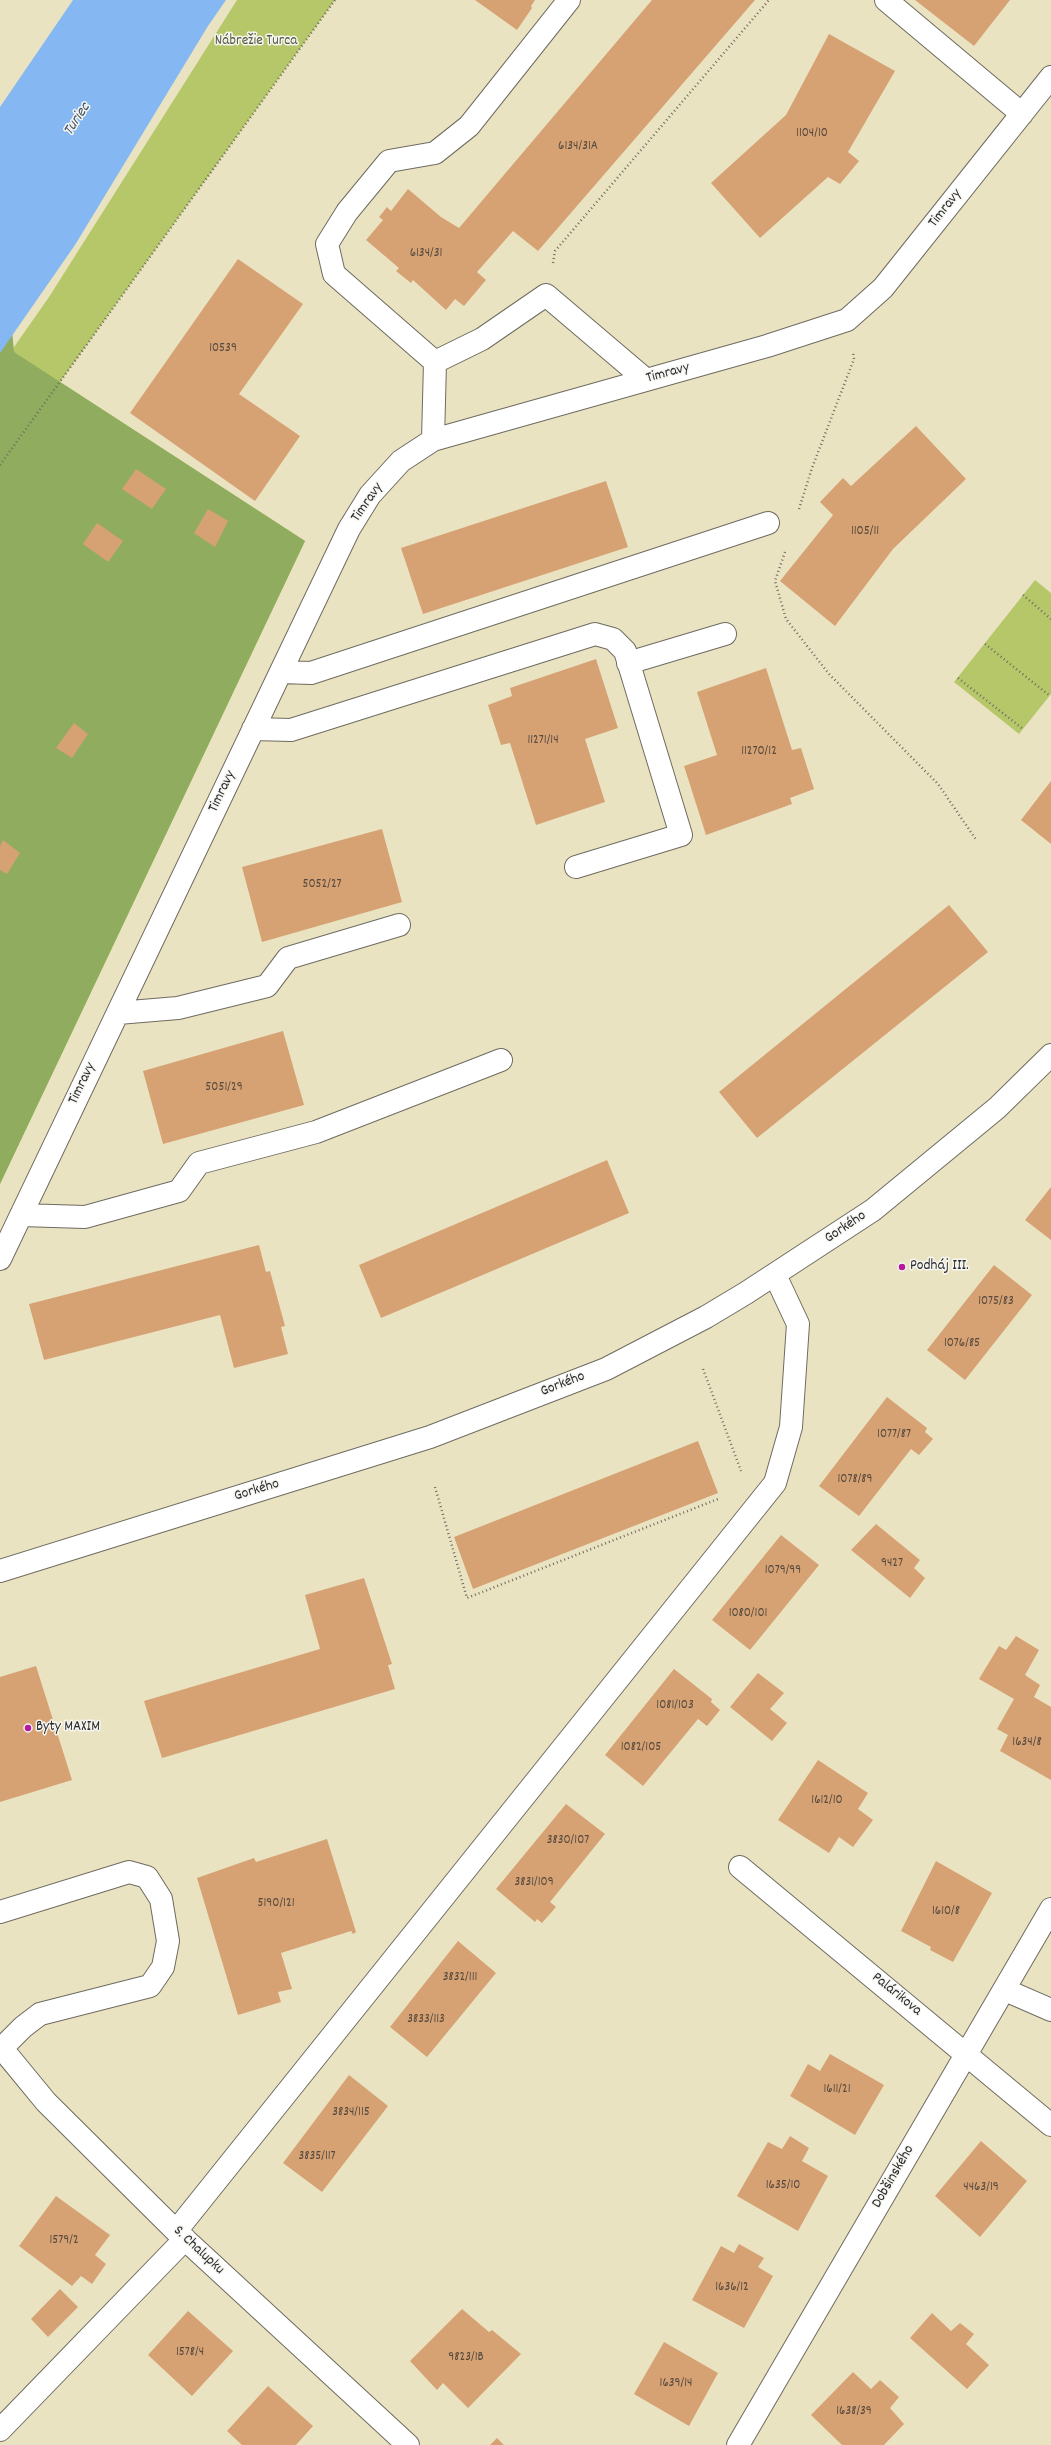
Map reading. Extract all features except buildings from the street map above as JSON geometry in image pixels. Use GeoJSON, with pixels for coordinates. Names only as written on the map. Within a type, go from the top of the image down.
{"type":"FeatureCollection","features":[{"type":"Feature","properties":{"kind":"street"},"geometry":{"type":"LineString","coordinates":[[435,362],[334,274],[327,244],[347,212],[390,161],[435,153],[469,126],[569,0]]}},
{"type":"Feature","properties":{"kind":"street"},"geometry":{"type":"LineString","coordinates":[[886,0],[1022,114]]}},
{"type":"Feature","properties":{"kind":"street","name":"Timravy"},"geometry":{"type":"LineString","coordinates":[[0,1259],[349,529],[370,495],[401,461],[433,440],[767,346],[847,320],[883,288],[1051,77]]}},
{"type":"Feature","properties":{"kind":"street"},"geometry":{"type":"LineString","coordinates":[[435,362],[482,339],[546,295],[646,380]]}},
{"type":"Feature","properties":{"kind":"street"},"geometry":{"type":"LineString","coordinates":[[433,440],[435,362]]}},
{"type":"Feature","properties":{"kind":"street"},"geometry":{"type":"LineString","coordinates":[[281,672],[311,673],[768,523]]}},
{"type":"Feature","properties":{"kind":"street"},"geometry":{"type":"LineString","coordinates":[[253,729],[292,730],[595,634],[613,639],[625,651],[681,836],[576,867]]}},
{"type":"Feature","properties":{"kind":"street"},"geometry":{"type":"LineString","coordinates":[[628,663],[725,634]]}},
{"type":"Feature","properties":{"kind":"street"},"geometry":{"type":"LineString","coordinates":[[118,1013],[178,1008],[267,986],[288,958],[399,925]]}},
{"type":"Feature","properties":{"kind":"street","name":"Gorkého"},"geometry":{"type":"LineString","coordinates":[[0,1571],[430,1437],[606,1368],[706,1317],[776,1275],[873,1210],[925,1169],[997,1108],[1051,1055]]}},
{"type":"Feature","properties":{"kind":"street"},"geometry":{"type":"LineString","coordinates":[[21,1215],[85,1217],[179,1191],[199,1163],[316,1132],[501,1060]]}},
{"type":"Feature","properties":{"kind":"street"},"geometry":{"type":"LineString","coordinates":[[0,2430],[180,2235],[775,1483],[791,1427],[798,1324],[776,1275]]}},
{"type":"Feature","properties":{"kind":"street","name":"Palárikova"},"geometry":{"type":"LineString","coordinates":[[740,1867],[1051,2125]]}},
{"type":"Feature","properties":{"kind":"street"},"geometry":{"type":"LineString","coordinates":[[0,1912],[130,1872],[147,1877],[162,1899],[168,1941],[163,1967],[150,1986],[40,2014],[1,2047]]}},
{"type":"Feature","properties":{"kind":"street","name":"Dobšinského"},"geometry":{"type":"LineString","coordinates":[[738,2445],[1051,1909]]}},
{"type":"Feature","properties":{"kind":"street"},"geometry":{"type":"LineString","coordinates":[[1005,1990],[1051,2010]]}},
{"type":"Feature","properties":{"kind":"street","name":"S. Chalupku"},"geometry":{"type":"LineString","coordinates":[[1,2047],[46,2102],[180,2235],[408,2445]]}},
{"type":"Feature","properties":{"kind":"path"},"geometry":{"type":"LineString","coordinates":[[0,465],[335,0]]}},
{"type":"Feature","properties":{"kind":"path"},"geometry":{"type":"LineString","coordinates":[[546,295],[556,251],[769,0]]}},
{"type":"Feature","properties":{"kind":"path"},"geometry":{"type":"LineString","coordinates":[[797,513],[812,468],[854,359],[847,320]]}},
{"type":"Feature","properties":{"kind":"path"},"geometry":{"type":"LineString","coordinates":[[785,551],[775,581],[786,618],[829,674],[938,784],[977,841]]}},
{"type":"Feature","properties":{"kind":"path"},"geometry":{"type":"LineString","coordinates":[[1023,595],[1051,619]]}},
{"type":"Feature","properties":{"kind":"path"},"geometry":{"type":"LineString","coordinates":[[985,644],[1050,696]]}},
{"type":"Feature","properties":{"kind":"path"},"geometry":{"type":"LineString","coordinates":[[958,678],[1023,729]]}},
{"type":"Feature","properties":{"kind":"path"},"geometry":{"type":"LineString","coordinates":[[703,1369],[742,1473]]}},
{"type":"Feature","properties":{"kind":"path"},"geometry":{"type":"LineString","coordinates":[[435,1487],[467,1598],[725,1496]]}},
{"type":"Feature","properties":{"kind":"green space","name":"Nábrežie Turca"},"geometry":{"type":"Polygon","coordinates":[[[237,0],[335,0],[60,382],[305,541],[0,1184],[0,367],[49,297],[237,0]]]}},
{"type":"Feature","properties":{"kind":"green space"},"geometry":{"type":"Polygon","coordinates":[[[0,199],[14,352],[305,541],[0,1184],[0,199]]]}},
{"type":"Feature","properties":{"kind":"green space"},"geometry":{"type":"Polygon","coordinates":[[[1035,580],[1051,593],[1051,694],[1019,734],[954,682],[1035,580]]]}},
{"type":"Feature","properties":{"kind":"water","name":"Turiec"},"geometry":{"type":"Polygon","coordinates":[[[73,0],[226,0],[208,26],[75,245],[0,353],[0,107],[73,0]]]}},
{"type":"Feature","properties":{"kind":"place","name":"Podháj III."},"geometry":{"type":"Point","coordinates":[902,1267]}},
{"type":"Feature","properties":{"kind":"place","name":"Byty MAXIM"},"geometry":{"type":"Point","coordinates":[28,1728]}}]}
